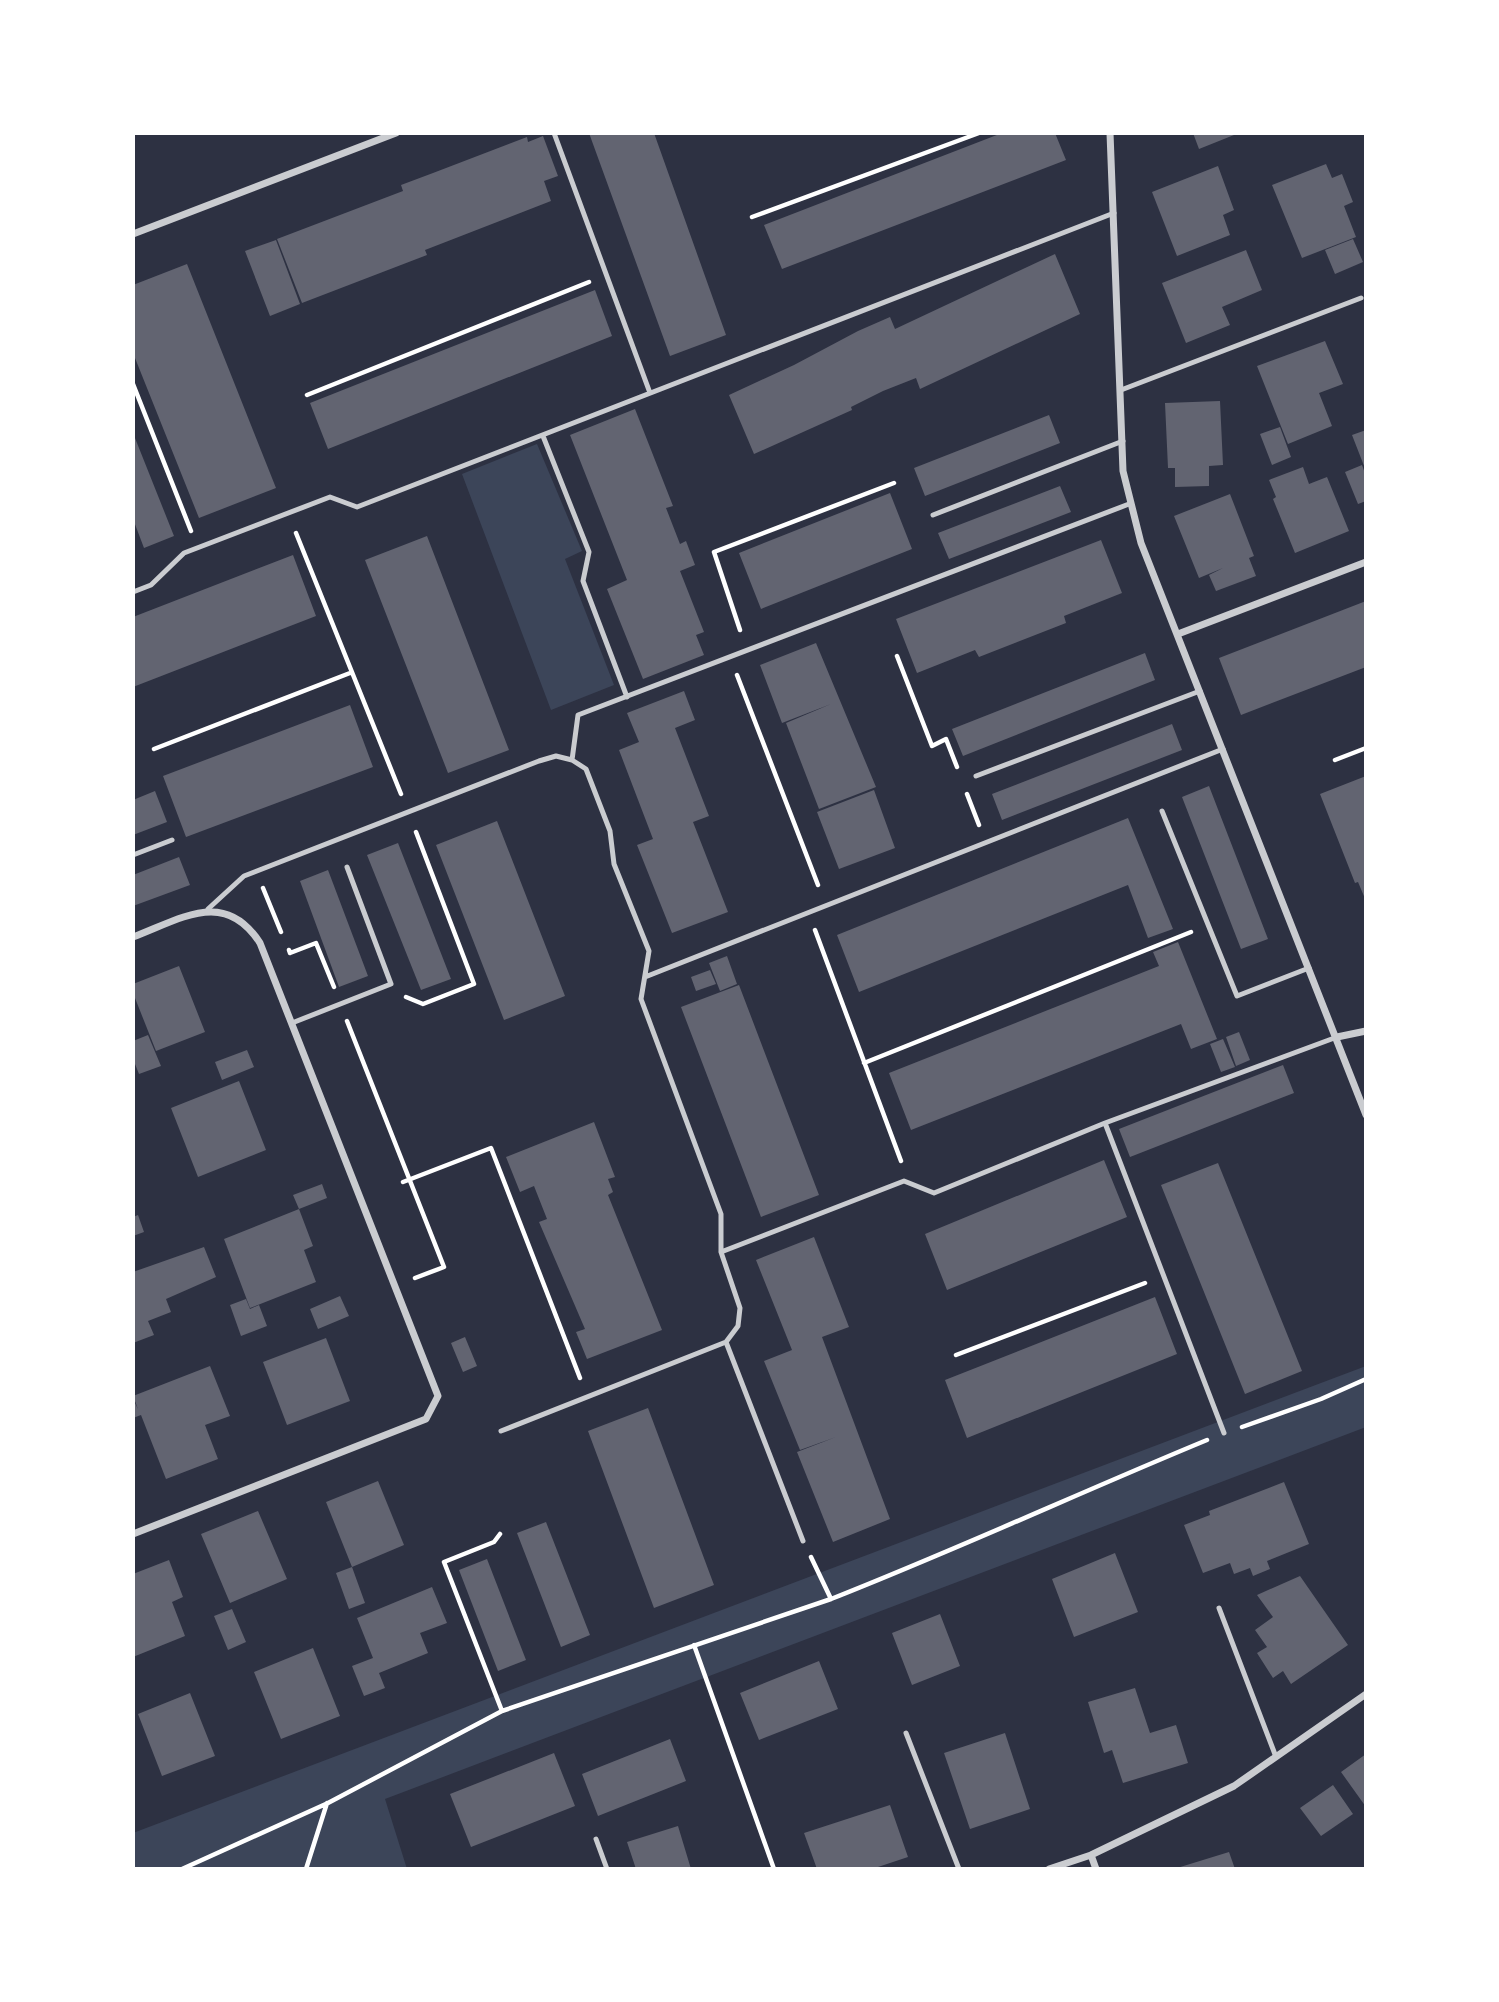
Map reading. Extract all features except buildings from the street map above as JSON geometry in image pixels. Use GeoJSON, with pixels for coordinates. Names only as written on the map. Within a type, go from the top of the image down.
{"type":"FeatureCollection","features":[{"type":"Feature","properties":{"kind":"street"},"geometry":{"type":"LineString","coordinates":[[133,234],[396,133]]}},
{"type":"Feature","properties":{"kind":"street"},"geometry":{"type":"LineString","coordinates":[[1110,133],[1123,471],[1129,504],[1141,543],[1366,1115]]}},
{"type":"Feature","properties":{"kind":"street"},"geometry":{"type":"LineString","coordinates":[[1178,634],[1366,562]]}},
{"type":"Feature","properties":{"kind":"street"},"geometry":{"type":"LineString","coordinates":[[133,937],[208,909],[238,918],[252,929],[292,1023],[438,1396],[426,1419],[133,1535]]}},
{"type":"Feature","properties":{"kind":"street"},"geometry":{"type":"LineString","coordinates":[[1337,1037],[1366,1031]]}},
{"type":"Feature","properties":{"kind":"street"},"geometry":{"type":"LineString","coordinates":[[1049,1869],[1091,1855],[1234,1786],[1366,1694]]}},
{"type":"Feature","properties":{"kind":"street"},"geometry":{"type":"LineString","coordinates":[[1091,1855],[1096,1869]]}},
{"type":"Feature","properties":{"kind":"lane"},"geometry":{"type":"LineString","coordinates":[[554,133],[650,393]]}},
{"type":"Feature","properties":{"kind":"lane"},"geometry":{"type":"LineString","coordinates":[[133,592],[151,585],[184,553],[330,497],[357,507],[1114,213]]}},
{"type":"Feature","properties":{"kind":"lane"},"geometry":{"type":"LineString","coordinates":[[1121,390],[1360,298]]}},
{"type":"Feature","properties":{"kind":"lane"},"geometry":{"type":"LineString","coordinates":[[543,436],[589,552],[583,581],[627,696]]}},
{"type":"Feature","properties":{"kind":"lane"},"geometry":{"type":"LineString","coordinates":[[933,515],[1123,441]]}},
{"type":"Feature","properties":{"kind":"lane"},"geometry":{"type":"LineString","coordinates":[[572,760],[578,715],[1129,504]]}},
{"type":"Feature","properties":{"kind":"lane"},"geometry":{"type":"LineString","coordinates":[[976,776],[1200,691]]}},
{"type":"Feature","properties":{"kind":"lane"},"geometry":{"type":"LineString","coordinates":[[645,977],[1223,749]]}},
{"type":"Feature","properties":{"kind":"lane"},"geometry":{"type":"LineString","coordinates":[[208,909],[244,876],[539,761],[556,756],[572,760],[586,769],[610,831],[614,864],[649,951],[641,999],[721,1214],[721,1252],[740,1308],[738,1326],[726,1342],[501,1431]]}},
{"type":"Feature","properties":{"kind":"lane"},"geometry":{"type":"LineString","coordinates":[[1162,811],[1237,996],[1309,968]]}},
{"type":"Feature","properties":{"kind":"lane"},"geometry":{"type":"LineString","coordinates":[[133,855],[172,840]]}},
{"type":"Feature","properties":{"kind":"lane"},"geometry":{"type":"LineString","coordinates":[[292,1023],[391,984],[347,867]]}},
{"type":"Feature","properties":{"kind":"lane"},"geometry":{"type":"LineString","coordinates":[[721,1252],[904,1181],[934,1193],[1105,1124],[1337,1037]]}},
{"type":"Feature","properties":{"kind":"lane"},"geometry":{"type":"LineString","coordinates":[[1105,1124],[1224,1433]]}},
{"type":"Feature","properties":{"kind":"lane"},"geometry":{"type":"LineString","coordinates":[[726,1342],[803,1541]]}},
{"type":"Feature","properties":{"kind":"lane"},"geometry":{"type":"LineString","coordinates":[[1219,1608],[1276,1757]]}},
{"type":"Feature","properties":{"kind":"lane"},"geometry":{"type":"LineString","coordinates":[[906,1733],[959,1869]]}},
{"type":"Feature","properties":{"kind":"lane"},"geometry":{"type":"LineString","coordinates":[[596,1839],[607,1869]]}},
{"type":"Feature","properties":{"kind":"path"},"geometry":{"type":"LineString","coordinates":[[752,217],[979,133]]}},
{"type":"Feature","properties":{"kind":"path"},"geometry":{"type":"LineString","coordinates":[[307,395],[607,275]]}},
{"type":"Feature","properties":{"kind":"path"},"geometry":{"type":"LineString","coordinates":[[133,384],[198,548]]}},
{"type":"Feature","properties":{"kind":"path"},"geometry":{"type":"LineString","coordinates":[[747,651],[714,552],[894,483]]}},
{"type":"Feature","properties":{"kind":"path"},"geometry":{"type":"LineString","coordinates":[[288,513],[350,673],[409,812],[474,984],[423,1004],[406,997],[391,984]]}},
{"type":"Feature","properties":{"kind":"path"},"geometry":{"type":"LineString","coordinates":[[897,656],[932,746],[946,739],[961,778]]}},
{"type":"Feature","properties":{"kind":"path"},"geometry":{"type":"LineString","coordinates":[[154,749],[350,673]]}},
{"type":"Feature","properties":{"kind":"path"},"geometry":{"type":"LineString","coordinates":[[1335,760],[1366,748]]}},
{"type":"Feature","properties":{"kind":"path"},"geometry":{"type":"LineString","coordinates":[[966,791],[986,843]]}},
{"type":"Feature","properties":{"kind":"path"},"geometry":{"type":"LineString","coordinates":[[244,876],[260,885],[266,894],[290,953],[317,943],[444,1267],[411,1279]]}},
{"type":"Feature","properties":{"kind":"path"},"geometry":{"type":"LineString","coordinates":[[864,1063],[1208,925]]}},
{"type":"Feature","properties":{"kind":"path"},"geometry":{"type":"LineString","coordinates":[[403,1182],[491,1148],[587,1395]]}},
{"type":"Feature","properties":{"kind":"path"},"geometry":{"type":"LineString","coordinates":[[956,1355],[1163,1277]]}},
{"type":"Feature","properties":{"kind":"path"},"geometry":{"type":"LineString","coordinates":[[182,1869],[327,1803],[502,1711],[831,1600],[971,1544],[1063,1499],[1366,1379]]}},
{"type":"Feature","properties":{"kind":"path"},"geometry":{"type":"LineString","coordinates":[[500,1534],[494,1542],[444,1562],[502,1711]]}},
{"type":"Feature","properties":{"kind":"path"},"geometry":{"type":"LineString","coordinates":[[803,1541],[831,1600]]}},
{"type":"Feature","properties":{"kind":"path"},"geometry":{"type":"LineString","coordinates":[[694,1646],[774,1869]]}},
{"type":"Feature","properties":{"kind":"path"},"geometry":{"type":"LineString","coordinates":[[306,1869],[327,1803]]}},
{"type":"Feature","properties":{"kind":"shaded area"},"geometry":{"type":"Polygon","coordinates":[[[537,444],[582,551],[565,559],[614,685],[551,710],[462,474],[537,444]]]}},
{"type":"Feature","properties":{"kind":"shaded area"},"geometry":{"type":"Polygon","coordinates":[[[1366,1366],[1366,1427],[385,1799],[407,1869],[133,1869],[133,1833],[1366,1366]]]}}]}
